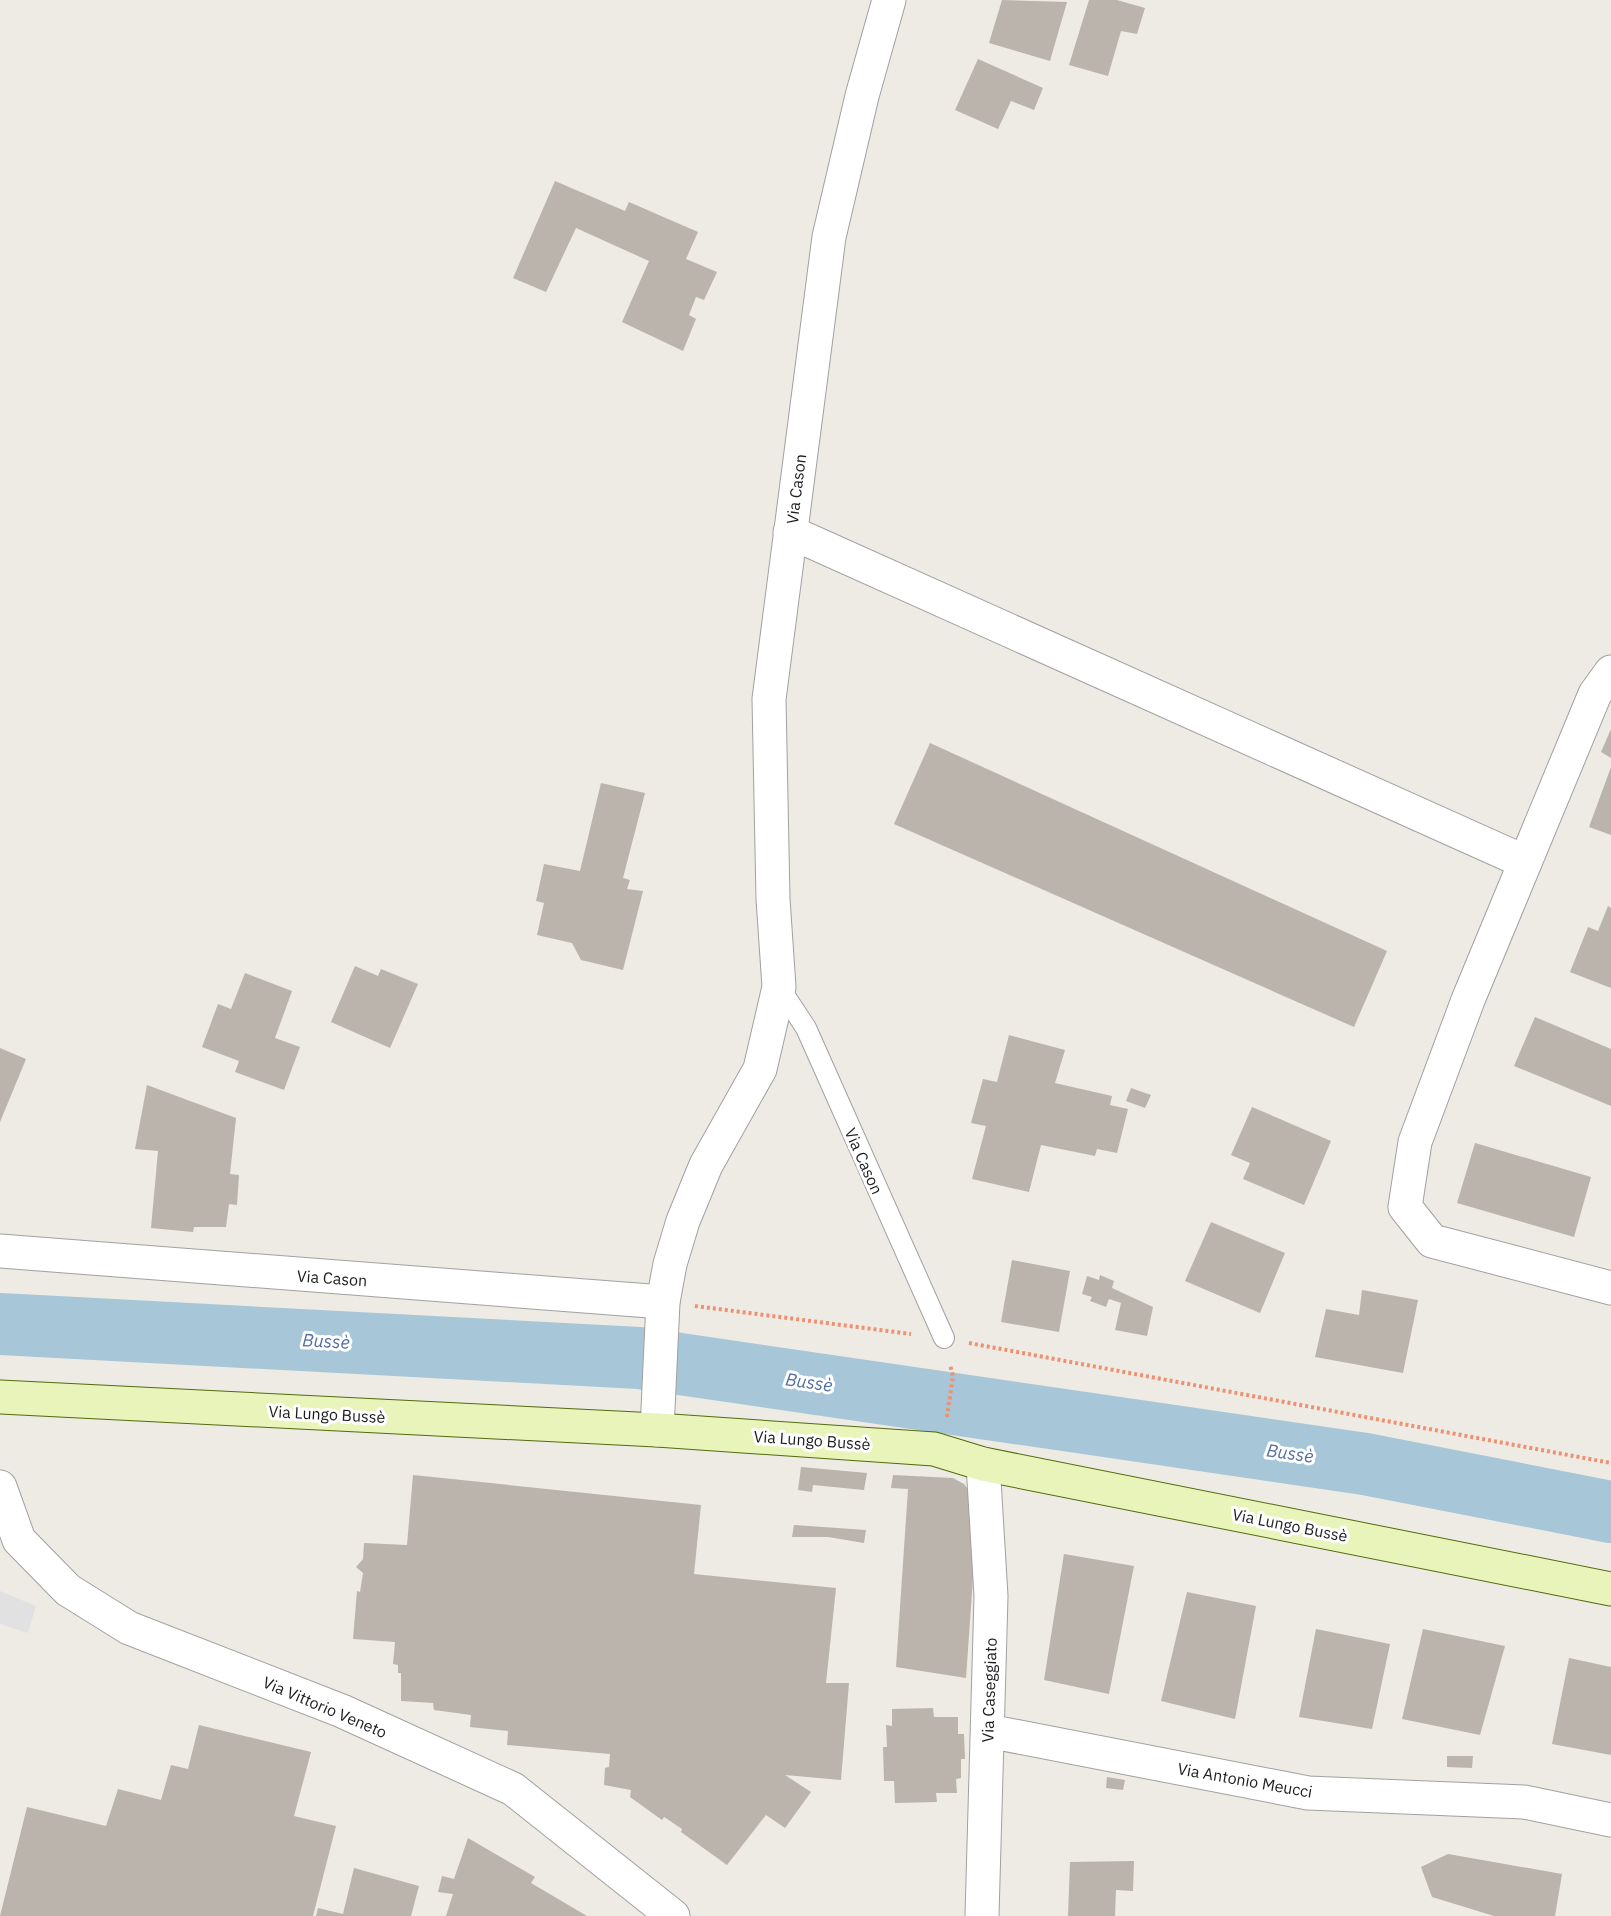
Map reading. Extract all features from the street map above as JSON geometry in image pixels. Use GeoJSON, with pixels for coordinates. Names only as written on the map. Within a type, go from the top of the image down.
{"type":"FeatureCollection","features":[{"type":"Feature","properties":{"kind":"main road","name":"Via Lungo Bussè"},"geometry":{"type":"LineString","coordinates":[[0,1397],[657,1430],[934,1449],[983,1464],[1611,1589]]}},
{"type":"Feature","properties":{"kind":"street","name":"Via Cason"},"geometry":{"type":"LineString","coordinates":[[0,1251],[663,1302],[670,1264],[702,1174],[760,1069],[779,987],[773,899],[769,699],[829,237],[862,96],[889,0]]}},
{"type":"Feature","properties":{"kind":"street"},"geometry":{"type":"LineString","coordinates":[[790,532],[1525,862]]}},
{"type":"Feature","properties":{"kind":"street"},"geometry":{"type":"LineString","coordinates":[[1611,672],[1595,694],[1468,1000],[1415,1142],[1405,1207],[1432,1241],[1611,1288]]}},
{"type":"Feature","properties":{"kind":"street"},"geometry":{"type":"LineString","coordinates":[[657,1430],[663,1302]]}},
{"type":"Feature","properties":{"kind":"street","name":"Via Caseggiato"},"geometry":{"type":"LineString","coordinates":[[982,1916],[992,1596],[983,1464]]}},
{"type":"Feature","properties":{"kind":"street","name":"Via Vittorio Veneto"},"geometry":{"type":"LineString","coordinates":[[0,1487],[19,1540],[68,1590],[129,1628],[342,1711],[513,1789],[669,1915]]}},
{"type":"Feature","properties":{"kind":"street","name":"Via Antonio Meucci"},"geometry":{"type":"LineString","coordinates":[[988,1731],[1308,1793],[1524,1802],[1611,1820]]}},
{"type":"Feature","properties":{"kind":"lane","name":"Via Cason"},"geometry":{"type":"LineString","coordinates":[[779,987],[806,1028],[944,1338]]}},
{"type":"Feature","properties":{"kind":"path"},"geometry":{"type":"LineString","coordinates":[[663,1302],[944,1338],[1611,1463]]}},
{"type":"Feature","properties":{"kind":"path"},"geometry":{"type":"LineString","coordinates":[[934,1449],[945,1431],[953,1376],[944,1338]]}},
{"type":"Feature","properties":{"kind":"shaded area"},"geometry":{"type":"Polygon","coordinates":[[[0,1591],[36,1606],[28,1633],[0,1624],[0,1591]]]}},
{"type":"Feature","properties":{"kind":"building"},"geometry":{"type":"Polygon","coordinates":[[[1002,0],[1067,2],[1050,61],[989,43],[1002,0]]]}},
{"type":"Feature","properties":{"kind":"building"},"geometry":{"type":"Polygon","coordinates":[[[1089,0],[1117,0],[1145,8],[1137,34],[1121,31],[1108,76],[1069,65],[1089,0]]]}},
{"type":"Feature","properties":{"kind":"building"},"geometry":{"type":"Polygon","coordinates":[[[978,59],[1043,88],[1034,110],[1011,101],[998,129],[955,110],[978,59]]]}},
{"type":"Feature","properties":{"kind":"building"},"geometry":{"type":"Polygon","coordinates":[[[555,181],[625,211],[629,202],[698,232],[686,259],[717,272],[704,300],[696,297],[689,315],[696,319],[683,351],[622,322],[649,261],[576,228],[546,292],[513,278],[555,181]]]}},
{"type":"Feature","properties":{"kind":"building"},"geometry":{"type":"Polygon","coordinates":[[[1611,729],[1611,758],[1601,752],[1611,729]]]}},
{"type":"Feature","properties":{"kind":"building"},"geometry":{"type":"Polygon","coordinates":[[[930,743],[1387,951],[1354,1027],[894,824],[930,743]]]}},
{"type":"Feature","properties":{"kind":"building"},"geometry":{"type":"Polygon","coordinates":[[[1611,767],[1611,835],[1589,827],[1611,767]]]}},
{"type":"Feature","properties":{"kind":"building"},"geometry":{"type":"Polygon","coordinates":[[[601,783],[645,793],[623,878],[630,880],[627,889],[643,891],[623,970],[581,960],[572,943],[537,935],[544,903],[536,901],[544,864],[580,871],[601,783]]]}},
{"type":"Feature","properties":{"kind":"building"},"geometry":{"type":"Polygon","coordinates":[[[1608,906],[1611,908],[1611,988],[1570,972],[1588,927],[1598,931],[1608,906]]]}},
{"type":"Feature","properties":{"kind":"building"},"geometry":{"type":"Polygon","coordinates":[[[355,966],[378,976],[381,969],[418,984],[390,1048],[331,1022],[355,966]]]}},
{"type":"Feature","properties":{"kind":"building"},"geometry":{"type":"Polygon","coordinates":[[[245,973],[292,991],[275,1038],[300,1047],[284,1090],[235,1072],[239,1061],[202,1047],[218,1004],[231,1009],[245,973]]]}},
{"type":"Feature","properties":{"kind":"building"},"geometry":{"type":"Polygon","coordinates":[[[1535,1017],[1611,1049],[1611,1106],[1514,1066],[1535,1017]]]}},
{"type":"Feature","properties":{"kind":"building"},"geometry":{"type":"Polygon","coordinates":[[[1009,1035],[1065,1050],[1055,1083],[1112,1096],[1110,1105],[1128,1109],[1117,1153],[1097,1149],[1095,1156],[1041,1145],[1029,1192],[972,1179],[986,1126],[971,1123],[983,1079],[997,1082],[1009,1035]]]}},
{"type":"Feature","properties":{"kind":"building"},"geometry":{"type":"Polygon","coordinates":[[[0,1048],[26,1059],[0,1122],[0,1048]]]}},
{"type":"Feature","properties":{"kind":"building"},"geometry":{"type":"Polygon","coordinates":[[[147,1085],[236,1118],[230,1174],[239,1175],[237,1205],[229,1204],[226,1227],[194,1227],[193,1232],[151,1228],[158,1151],[135,1149],[147,1085]]]}},
{"type":"Feature","properties":{"kind":"building"},"geometry":{"type":"Polygon","coordinates":[[[1131,1088],[1151,1095],[1145,1108],[1126,1101],[1131,1088]]]}},
{"type":"Feature","properties":{"kind":"building"},"geometry":{"type":"Polygon","coordinates":[[[1252,1107],[1331,1141],[1304,1205],[1243,1179],[1250,1163],[1231,1155],[1252,1107]]]}},
{"type":"Feature","properties":{"kind":"building"},"geometry":{"type":"Polygon","coordinates":[[[1475,1143],[1591,1177],[1574,1237],[1457,1203],[1475,1143]]]}},
{"type":"Feature","properties":{"kind":"building"},"geometry":{"type":"Polygon","coordinates":[[[1211,1222],[1285,1253],[1260,1313],[1185,1281],[1211,1222]]]}},
{"type":"Feature","properties":{"kind":"building"},"geometry":{"type":"Polygon","coordinates":[[[1012,1260],[1070,1271],[1059,1332],[1001,1322],[1012,1260]]]}},
{"type":"Feature","properties":{"kind":"building"},"geometry":{"type":"Polygon","coordinates":[[[1100,1275],[1114,1281],[1112,1288],[1153,1307],[1147,1336],[1115,1330],[1121,1303],[1109,1299],[1106,1307],[1090,1301],[1092,1297],[1082,1294],[1087,1276],[1099,1280],[1100,1275]]]}},
{"type":"Feature","properties":{"kind":"building"},"geometry":{"type":"Polygon","coordinates":[[[1362,1290],[1418,1300],[1403,1373],[1315,1357],[1326,1309],[1359,1315],[1362,1290]]]}},
{"type":"Feature","properties":{"kind":"building"},"geometry":{"type":"Polygon","coordinates":[[[801,1467],[867,1473],[864,1490],[813,1485],[812,1492],[798,1490],[801,1467]]]}},
{"type":"Feature","properties":{"kind":"building"},"geometry":{"type":"Polygon","coordinates":[[[413,1475],[701,1505],[694,1574],[836,1588],[826,1683],[849,1683],[841,1780],[785,1775],[811,1792],[785,1828],[766,1815],[727,1865],[681,1832],[682,1829],[664,1817],[662,1820],[630,1797],[631,1790],[604,1785],[605,1768],[609,1767],[610,1754],[507,1745],[508,1731],[470,1727],[471,1715],[434,1710],[433,1703],[401,1701],[401,1673],[398,1673],[398,1665],[393,1664],[395,1642],[353,1639],[357,1591],[360,1592],[363,1573],[356,1567],[363,1559],[364,1543],[407,1545],[413,1475]]]}},
{"type":"Feature","properties":{"kind":"building"},"geometry":{"type":"Polygon","coordinates":[[[893,1475],[953,1478],[964,1484],[974,1497],[976,1535],[966,1678],[896,1667],[908,1489],[891,1488],[893,1475]]]}},
{"type":"Feature","properties":{"kind":"building"},"geometry":{"type":"Polygon","coordinates":[[[794,1525],[866,1530],[864,1543],[828,1537],[792,1537],[794,1525]]]}},
{"type":"Feature","properties":{"kind":"building"},"geometry":{"type":"Polygon","coordinates":[[[1064,1554],[1134,1566],[1109,1694],[1044,1680],[1064,1554]]]}},
{"type":"Feature","properties":{"kind":"building"},"geometry":{"type":"Polygon","coordinates":[[[1187,1592],[1256,1606],[1235,1719],[1161,1701],[1187,1592]]]}},
{"type":"Feature","properties":{"kind":"building"},"geometry":{"type":"Polygon","coordinates":[[[1316,1629],[1390,1644],[1372,1729],[1299,1717],[1316,1629]]]}},
{"type":"Feature","properties":{"kind":"building"},"geometry":{"type":"Polygon","coordinates":[[[1423,1629],[1505,1646],[1480,1735],[1402,1719],[1423,1629]]]}},
{"type":"Feature","properties":{"kind":"building"},"geometry":{"type":"Polygon","coordinates":[[[1569,1658],[1611,1667],[1611,1755],[1552,1744],[1569,1658]]]}},
{"type":"Feature","properties":{"kind":"building"},"geometry":{"type":"Polygon","coordinates":[[[933,1708],[934,1717],[958,1717],[958,1734],[964,1734],[965,1759],[961,1759],[961,1778],[956,1779],[957,1793],[936,1793],[937,1802],[895,1803],[894,1781],[884,1781],[883,1747],[887,1747],[886,1725],[892,1726],[892,1709],[933,1708]]]}},
{"type":"Feature","properties":{"kind":"building"},"geometry":{"type":"Polygon","coordinates":[[[199,1725],[311,1752],[294,1816],[336,1826],[313,1916],[0,1916],[27,1807],[106,1826],[118,1789],[161,1800],[171,1765],[188,1769],[199,1725]]]}},
{"type":"Feature","properties":{"kind":"building"},"geometry":{"type":"Polygon","coordinates":[[[1447,1756],[1473,1756],[1472,1768],[1447,1767],[1447,1756]]]}},
{"type":"Feature","properties":{"kind":"building"},"geometry":{"type":"Polygon","coordinates":[[[1107,1777],[1125,1780],[1123,1790],[1106,1788],[1107,1777]]]}},
{"type":"Feature","properties":{"kind":"building"},"geometry":{"type":"Polygon","coordinates":[[[468,1838],[535,1877],[531,1883],[587,1916],[446,1916],[453,1894],[438,1892],[442,1876],[454,1879],[468,1838]]]}},
{"type":"Feature","properties":{"kind":"building"},"geometry":{"type":"Polygon","coordinates":[[[1448,1854],[1562,1874],[1555,1916],[1494,1916],[1432,1897],[1421,1867],[1448,1854]]]}},
{"type":"Feature","properties":{"kind":"building"},"geometry":{"type":"Polygon","coordinates":[[[1134,1861],[1133,1891],[1116,1890],[1115,1916],[1068,1916],[1070,1862],[1134,1861]]]}},
{"type":"Feature","properties":{"kind":"building"},"geometry":{"type":"Polygon","coordinates":[[[354,1868],[419,1886],[411,1916],[316,1916],[318,1908],[343,1914],[354,1868]]]}},
{"type":"Feature","properties":{"kind":"waterway","name":"Bussè"},"geometry":{"type":"LineString","coordinates":[[0,1324],[639,1358],[1365,1464],[1611,1512]]}}]}
